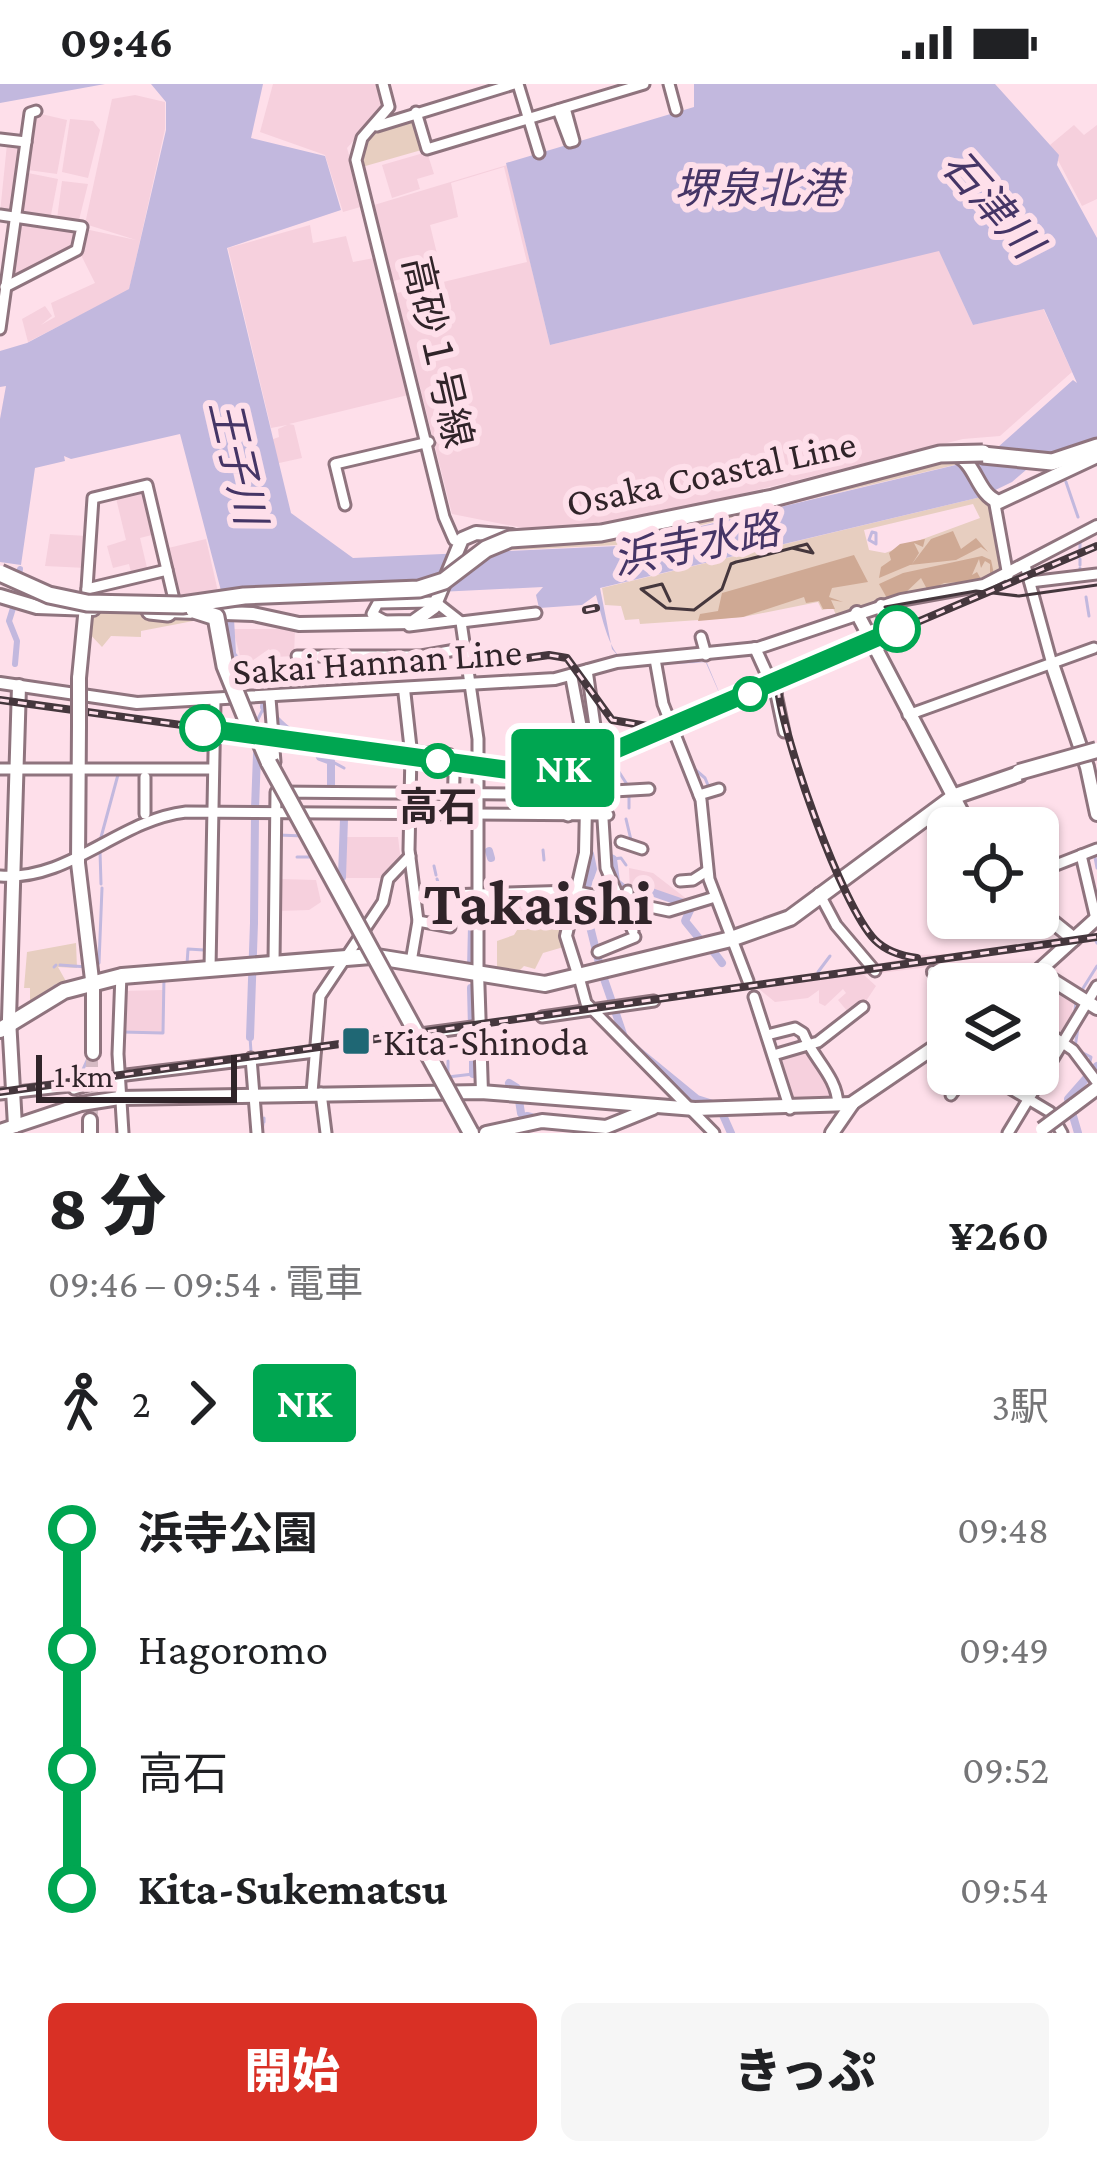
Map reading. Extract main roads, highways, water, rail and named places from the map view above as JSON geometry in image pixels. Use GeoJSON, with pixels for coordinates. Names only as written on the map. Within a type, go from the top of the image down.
{"type":"FeatureCollection","features":[{"type":"Feature","properties":{"kind":"highway"},"geometry":{"type":"LineString","coordinates":[[777,494],[844,474],[955,453],[1046,461],[1097,450]]}},
{"type":"Feature","properties":{"kind":"highway"},"geometry":{"type":"LineString","coordinates":[[878,473],[955,453]]}},
{"type":"Feature","properties":{"kind":"highway"},"geometry":{"type":"LineString","coordinates":[[490,549],[522,540],[608,535],[955,453]]}},
{"type":"Feature","properties":{"kind":"highway"},"geometry":{"type":"LineString","coordinates":[[220,637],[222,616],[233,602],[426,590],[455,578],[490,549],[522,538],[630,530],[955,453]]}},
{"type":"Feature","properties":{"kind":"highway"},"geometry":{"type":"LineString","coordinates":[[150,608],[425,588],[505,540],[608,535],[737,502]]}},
{"type":"Feature","properties":{"kind":"highway"},"geometry":{"type":"LineString","coordinates":[[0,575],[58,600],[208,610],[216,617],[249,721],[356,923]]}},
{"type":"Feature","properties":{"kind":"highway"},"geometry":{"type":"LineString","coordinates":[[150,608],[262,593]]}},
{"type":"Feature","properties":{"kind":"highway"},"geometry":{"type":"LineString","coordinates":[[220,637],[219,596],[310,595]]}},
{"type":"Feature","properties":{"kind":"highway"},"geometry":{"type":"LineString","coordinates":[[150,608],[192,614],[310,595]]}},
{"type":"Feature","properties":{"kind":"highway"},"geometry":{"type":"LineString","coordinates":[[150,608],[225,610]]}},
{"type":"Feature","properties":{"kind":"highway"},"geometry":{"type":"LineString","coordinates":[[249,721],[270,765]]}},
{"type":"Feature","properties":{"kind":"highway"},"geometry":{"type":"LineString","coordinates":[[5,1025],[56,994],[121,975],[373,955],[538,985],[731,938],[776,926],[952,796],[1091,753]]}},
{"type":"Feature","properties":{"kind":"highway"},"geometry":{"type":"LineString","coordinates":[[998,779],[1091,753]]}},
{"type":"Feature","properties":{"kind":"highway"},"geometry":{"type":"LineString","coordinates":[[313,844],[470,1133]]}},
{"type":"Feature","properties":{"kind":"highway"},"geometry":{"type":"LineString","coordinates":[[413,1026],[427,1054]]}},
{"type":"Feature","properties":{"kind":"main road","name":"Osaka Coastal Line"},"geometry":{"type":"LineString","coordinates":[[737,502],[587,536],[476,530],[459,537],[458,544],[608,535],[952,449],[965,452],[974,468]]}},
{"type":"Feature","properties":{"kind":"main road"},"geometry":{"type":"LineString","coordinates":[[993,502],[1017,495],[1097,450]]}},
{"type":"Feature","properties":{"kind":"main road","name":"Osaka Coastal Line"},"geometry":{"type":"LineString","coordinates":[[821,482],[953,454],[974,468]]}},
{"type":"Feature","properties":{"kind":"main road"},"geometry":{"type":"LineString","coordinates":[[974,468],[993,502]]}},
{"type":"Feature","properties":{"kind":"main road"},"geometry":{"type":"LineString","coordinates":[[993,502],[1061,472]]}},
{"type":"Feature","properties":{"kind":"main road","name":"Sakai Hannan Line"},"geometry":{"type":"LineString","coordinates":[[0,683],[132,703],[215,701],[249,721],[266,699],[572,675],[630,660],[656,662],[755,648],[882,605],[1007,575],[1097,525]]}},
{"type":"Feature","properties":{"kind":"main road"},"geometry":{"type":"LineString","coordinates":[[0,595],[86,608],[225,610],[354,625],[418,621],[434,607],[458,544]]}},
{"type":"Feature","properties":{"kind":"main road"},"geometry":{"type":"LineString","coordinates":[[354,625],[410,621],[430,610],[438,596]]}},
{"type":"Feature","properties":{"kind":"main road"},"geometry":{"type":"LineString","coordinates":[[882,605],[888,620]]}},
{"type":"Feature","properties":{"kind":"main road"},"geometry":{"type":"LineString","coordinates":[[86,608],[80,678],[78,858],[92,980],[93,1054]]}},
{"type":"Feature","properties":{"kind":"main road"},"geometry":{"type":"LineString","coordinates":[[225,610],[221,656],[249,721]]}},
{"type":"Feature","properties":{"kind":"main road"},"geometry":{"type":"LineString","coordinates":[[857,613],[958,807]]}},
{"type":"Feature","properties":{"kind":"main road"},"geometry":{"type":"LineString","coordinates":[[78,695],[83,643]]}},
{"type":"Feature","properties":{"kind":"main road"},"geometry":{"type":"LineString","coordinates":[[755,648],[776,694]]}},
{"type":"Feature","properties":{"kind":"main road"},"geometry":{"type":"LineString","coordinates":[[1052,664],[1091,753],[1097,809]]}},
{"type":"Feature","properties":{"kind":"main road"},"geometry":{"type":"LineString","coordinates":[[572,675],[587,760],[584,792],[596,816],[581,892],[566,936],[579,976]]}},
{"type":"Feature","properties":{"kind":"main road"},"geometry":{"type":"LineString","coordinates":[[16,1130],[7,1093],[6,877],[19,769],[19,686]]}},
{"type":"Feature","properties":{"kind":"main road"},"geometry":{"type":"LineString","coordinates":[[404,689],[412,755],[449,755]]}},
{"type":"Feature","properties":{"kind":"main road"},"geometry":{"type":"LineString","coordinates":[[270,765],[413,1026]]}},
{"type":"Feature","properties":{"kind":"main road"},"geometry":{"type":"LineString","coordinates":[[1047,963],[1096,918]]}},
{"type":"Feature","properties":{"kind":"main road"},"geometry":{"type":"LineString","coordinates":[[1059,927],[1074,939]]}},
{"type":"Feature","properties":{"kind":"main road"},"geometry":{"type":"LineString","coordinates":[[478,974],[475,1026],[482,1092]]}},
{"type":"Feature","properties":{"kind":"main road"},"geometry":{"type":"LineString","coordinates":[[1059,984],[1085,1001]]}},
{"type":"Feature","properties":{"kind":"main road"},"geometry":{"type":"LineString","coordinates":[[0,1131],[16,1130],[81,1104],[119,1098],[482,1092],[712,1111],[845,1104],[927,1052]]}},
{"type":"Feature","properties":{"kind":"main road"},"geometry":{"type":"LineString","coordinates":[[427,1054],[470,1133]]}},
{"type":"Feature","properties":{"kind":"main road"},"geometry":{"type":"LineString","coordinates":[[1041,1132],[1073,1107],[1094,1081]]}},
{"type":"Feature","properties":{"kind":"main road"},"geometry":{"type":"LineString","coordinates":[[832,1133],[845,1104]]}},
{"type":"Feature","properties":{"kind":"main road"},"geometry":{"type":"LineString","coordinates":[[486,1133],[542,1121],[606,1127],[659,1106]]}},
{"type":"Feature","properties":{"kind":"main road"},"geometry":{"type":"LineString","coordinates":[[496,1133],[546,1122],[607,1128],[659,1106]]}},
{"type":"Feature","properties":{"kind":"main road"},"geometry":{"type":"LineString","coordinates":[[1041,1132],[1058,1123]]}},
{"type":"Feature","properties":{"kind":"water"},"geometry":{"type":"Polygon","coordinates":[[[0,84],[105,84],[0,103],[0,84]]]}},
{"type":"Feature","properties":{"kind":"water","name":"堺泉北港"},"geometry":{"type":"Polygon","coordinates":[[[151,84],[263,84],[251,138],[325,156],[341,210],[227,248],[291,513],[353,558],[618,546],[964,463],[970,472],[1073,380],[1077,383],[1044,309],[973,325],[939,251],[550,345],[506,163],[694,107],[694,84],[995,84],[1059,155],[1057,165],[1097,238],[1097,437],[1078,446],[1083,456],[1054,470],[1033,464],[1012,482],[981,497],[600,588],[611,643],[596,595],[582,605],[539,608],[536,595],[543,587],[233,602],[236,653],[264,688],[227,652],[225,606],[180,434],[71,459],[64,456],[65,461],[35,468],[21,565],[0,562],[0,419],[6,386],[0,387],[0,351],[27,343],[129,289],[166,130],[166,102],[151,84]]]}},
{"type":"Feature","properties":{"kind":"water"},"geometry":{"type":"Polygon","coordinates":[[[621,657],[707,663],[722,699],[688,716],[721,697],[706,663],[641,665],[621,657]]]}},
{"type":"Feature","properties":{"kind":"waterway"},"geometry":{"type":"LineString","coordinates":[[1066,482],[1078,517]]}},
{"type":"Feature","properties":{"kind":"waterway"},"geometry":{"type":"LineString","coordinates":[[872,532],[876,533],[876,544],[869,540],[872,532]]}},
{"type":"Feature","properties":{"kind":"waterway"},"geometry":{"type":"LineString","coordinates":[[1080,542],[1080,553]]}},
{"type":"Feature","properties":{"kind":"waterway"},"geometry":{"type":"LineString","coordinates":[[1080,559],[1080,565]]}},
{"type":"Feature","properties":{"kind":"waterway"},"geometry":{"type":"LineString","coordinates":[[16,593],[20,569]]}},
{"type":"Feature","properties":{"kind":"waterway"},"geometry":{"type":"LineString","coordinates":[[1086,597],[1089,616]]}},
{"type":"Feature","properties":{"kind":"waterway"},"geometry":{"type":"LineString","coordinates":[[14,605],[9,621],[17,641],[15,664]]}},
{"type":"Feature","properties":{"kind":"waterway","name":"王子川"},"geometry":{"type":"LineString","coordinates":[[258,682],[266,691],[264,707],[292,733],[314,741],[320,757],[331,761],[331,790]]}},
{"type":"Feature","properties":{"kind":"waterway"},"geometry":{"type":"LineString","coordinates":[[256,723],[264,707]]}},
{"type":"Feature","properties":{"kind":"waterway"},"geometry":{"type":"LineString","coordinates":[[669,737],[672,741]]}},
{"type":"Feature","properties":{"kind":"waterway"},"geometry":{"type":"LineString","coordinates":[[255,809],[257,754]]}},
{"type":"Feature","properties":{"kind":"waterway"},"geometry":{"type":"LineString","coordinates":[[331,761],[344,768]]}},
{"type":"Feature","properties":{"kind":"waterway"},"geometry":{"type":"LineString","coordinates":[[691,766],[710,790]]}},
{"type":"Feature","properties":{"kind":"waterway"},"geometry":{"type":"LineString","coordinates":[[100,841],[119,771]]}},
{"type":"Feature","properties":{"kind":"waterway"},"geometry":{"type":"LineString","coordinates":[[619,772],[628,786]]}},
{"type":"Feature","properties":{"kind":"waterway"},"geometry":{"type":"LineString","coordinates":[[629,794],[629,808]]}},
{"type":"Feature","properties":{"kind":"waterway"},"geometry":{"type":"LineString","coordinates":[[254,922],[255,815]]}},
{"type":"Feature","properties":{"kind":"waterway","name":"王子川"},"geometry":{"type":"LineString","coordinates":[[342,877],[344,819]]}},
{"type":"Feature","properties":{"kind":"waterway"},"geometry":{"type":"LineString","coordinates":[[626,819],[631,840]]}},
{"type":"Feature","properties":{"kind":"waterway"},"geometry":{"type":"LineString","coordinates":[[278,835],[304,836]]}},
{"type":"Feature","properties":{"kind":"waterway"},"geometry":{"type":"LineString","coordinates":[[543,850],[544,860]]}},
{"type":"Feature","properties":{"kind":"waterway"},"geometry":{"type":"LineString","coordinates":[[100,851],[101,884]]}},
{"type":"Feature","properties":{"kind":"waterway"},"geometry":{"type":"LineString","coordinates":[[489,851],[491,858]]}},
{"type":"Feature","properties":{"kind":"waterway"},"geometry":{"type":"LineString","coordinates":[[1094,852],[1097,868]]}},
{"type":"Feature","properties":{"kind":"waterway"},"geometry":{"type":"LineString","coordinates":[[590,854],[593,869],[583,898],[600,967]]}},
{"type":"Feature","properties":{"kind":"waterway"},"geometry":{"type":"LineString","coordinates":[[606,856],[613,859],[616,882],[627,891]]}},
{"type":"Feature","properties":{"kind":"waterway"},"geometry":{"type":"LineString","coordinates":[[297,857],[311,857]]}},
{"type":"Feature","properties":{"kind":"waterway"},"geometry":{"type":"LineString","coordinates":[[613,859],[621,858],[626,865]]}},
{"type":"Feature","properties":{"kind":"waterway"},"geometry":{"type":"LineString","coordinates":[[434,866],[436,875]]}},
{"type":"Feature","properties":{"kind":"waterway"},"geometry":{"type":"LineString","coordinates":[[437,879],[440,888]]}},
{"type":"Feature","properties":{"kind":"waterway"},"geometry":{"type":"LineString","coordinates":[[94,967],[99,963],[102,888]]}},
{"type":"Feature","properties":{"kind":"waterway"},"geometry":{"type":"LineString","coordinates":[[629,892],[640,888],[689,905]]}},
{"type":"Feature","properties":{"kind":"waterway"},"geometry":{"type":"LineString","coordinates":[[691,908],[685,921],[702,942]]}},
{"type":"Feature","properties":{"kind":"waterway"},"geometry":{"type":"LineString","coordinates":[[471,968],[472,926],[480,921]]}},
{"type":"Feature","properties":{"kind":"waterway"},"geometry":{"type":"LineString","coordinates":[[250,1037],[254,923]]}},
{"type":"Feature","properties":{"kind":"waterway"},"geometry":{"type":"LineString","coordinates":[[710,947],[722,963]]}},
{"type":"Feature","properties":{"kind":"waterway"},"geometry":{"type":"LineString","coordinates":[[187,964],[188,949],[204,950]]}},
{"type":"Feature","properties":{"kind":"waterway"},"geometry":{"type":"LineString","coordinates":[[818,972],[830,956]]}},
{"type":"Feature","properties":{"kind":"waterway"},"geometry":{"type":"LineString","coordinates":[[60,965],[87,967]]}},
{"type":"Feature","properties":{"kind":"waterway"},"geometry":{"type":"LineString","coordinates":[[1080,993],[1097,966]]}},
{"type":"Feature","properties":{"kind":"waterway"},"geometry":{"type":"LineString","coordinates":[[602,973],[625,1040],[697,1099],[719,1106],[731,1133]]}},
{"type":"Feature","properties":{"kind":"waterway"},"geometry":{"type":"LineString","coordinates":[[122,1032],[163,1033],[164,976]]}},
{"type":"Feature","properties":{"kind":"waterway"},"geometry":{"type":"LineString","coordinates":[[471,988],[472,1028]]}},
{"type":"Feature","properties":{"kind":"waterway"},"geometry":{"type":"LineString","coordinates":[[1074,1020],[1076,1001]]}},
{"type":"Feature","properties":{"kind":"waterway"},"geometry":{"type":"LineString","coordinates":[[1075,1047],[1078,1028]]}},
{"type":"Feature","properties":{"kind":"waterway"},"geometry":{"type":"LineString","coordinates":[[250,1037],[251,1052]]}},
{"type":"Feature","properties":{"kind":"waterway"},"geometry":{"type":"LineString","coordinates":[[1083,1053],[1091,1057],[1089,1066]]}},
{"type":"Feature","properties":{"kind":"waterway"},"geometry":{"type":"LineString","coordinates":[[80,1076],[89,1056]]}},
{"type":"Feature","properties":{"kind":"waterway"},"geometry":{"type":"LineString","coordinates":[[473,1059],[473,1074],[480,1075]]}},
{"type":"Feature","properties":{"kind":"waterway"},"geometry":{"type":"LineString","coordinates":[[448,1061],[448,1077],[473,1074]]}},
{"type":"Feature","properties":{"kind":"waterway"},"geometry":{"type":"LineString","coordinates":[[1078,1133],[1068,1099],[1097,1066]]}},
{"type":"Feature","properties":{"kind":"waterway"},"geometry":{"type":"LineString","coordinates":[[509,1083],[517,1088],[521,1113]]}},
{"type":"Feature","properties":{"kind":"waterway"},"geometry":{"type":"LineString","coordinates":[[527,1116],[531,1117]]}},
{"type":"Feature","properties":{"kind":"waterway"},"geometry":{"type":"LineString","coordinates":[[262,1131],[263,1124]]}},
{"type":"Feature","properties":{"kind":"tunnel"},"geometry":{"type":"LineString","coordinates":[[92,1053],[92,1121]]}},
{"type":"Feature","properties":{"kind":"tram line"},"geometry":{"type":"LineString","coordinates":[[670,601],[662,584],[641,589],[666,608],[694,610],[722,589],[731,564],[807,544],[813,553],[792,548]]}},
{"type":"Feature","properties":{"kind":"tram line"},"geometry":{"type":"LineString","coordinates":[[885,607],[976,591],[1019,596],[1097,585]]}},
{"type":"Feature","properties":{"kind":"railway"},"geometry":{"type":"LineString","coordinates":[[0,700],[508,770],[554,770],[596,758],[1097,546]]}},
{"type":"Feature","properties":{"kind":"railway"},"geometry":{"type":"LineString","coordinates":[[586,610],[596,608]]}},
{"type":"Feature","properties":{"kind":"railway"},"geometry":{"type":"LineString","coordinates":[[514,660],[549,655],[567,658],[612,720],[659,728]]}},
{"type":"Feature","properties":{"kind":"railway"},"geometry":{"type":"LineString","coordinates":[[778,689],[802,782],[846,893],[875,940],[895,953],[917,958]]}},
{"type":"Feature","properties":{"kind":"railway"},"geometry":{"type":"LineString","coordinates":[[0,1092],[1097,937]]}},
{"type":"Feature","properties":{"kind":"train","name":"NK"},"geometry":{"type":"LineString","coordinates":[[203,728],[524,772],[549,771],[596,758],[897,629]]}},
{"type":"Feature","properties":{"kind":"place","name":"高石"},"geometry":{"type":"Point","coordinates":[438,761]}},
{"type":"Feature","properties":{"kind":"place","name":"Kita-Shinoda"},"geometry":{"type":"Point","coordinates":[356,1041]}},
{"type":"Feature","properties":{"kind":"district","name":"Takaishi"},"geometry":{"type":"Point","coordinates":[538,903]}},
{"type":"Feature","properties":{"kind":"water label","name":"石津川"},"geometry":{"type":"Point","coordinates":[992,204]}},
{"type":"Feature","properties":{"kind":"water label","name":"浜寺水路"},"geometry":{"type":"Point","coordinates":[696,544]}}]}
